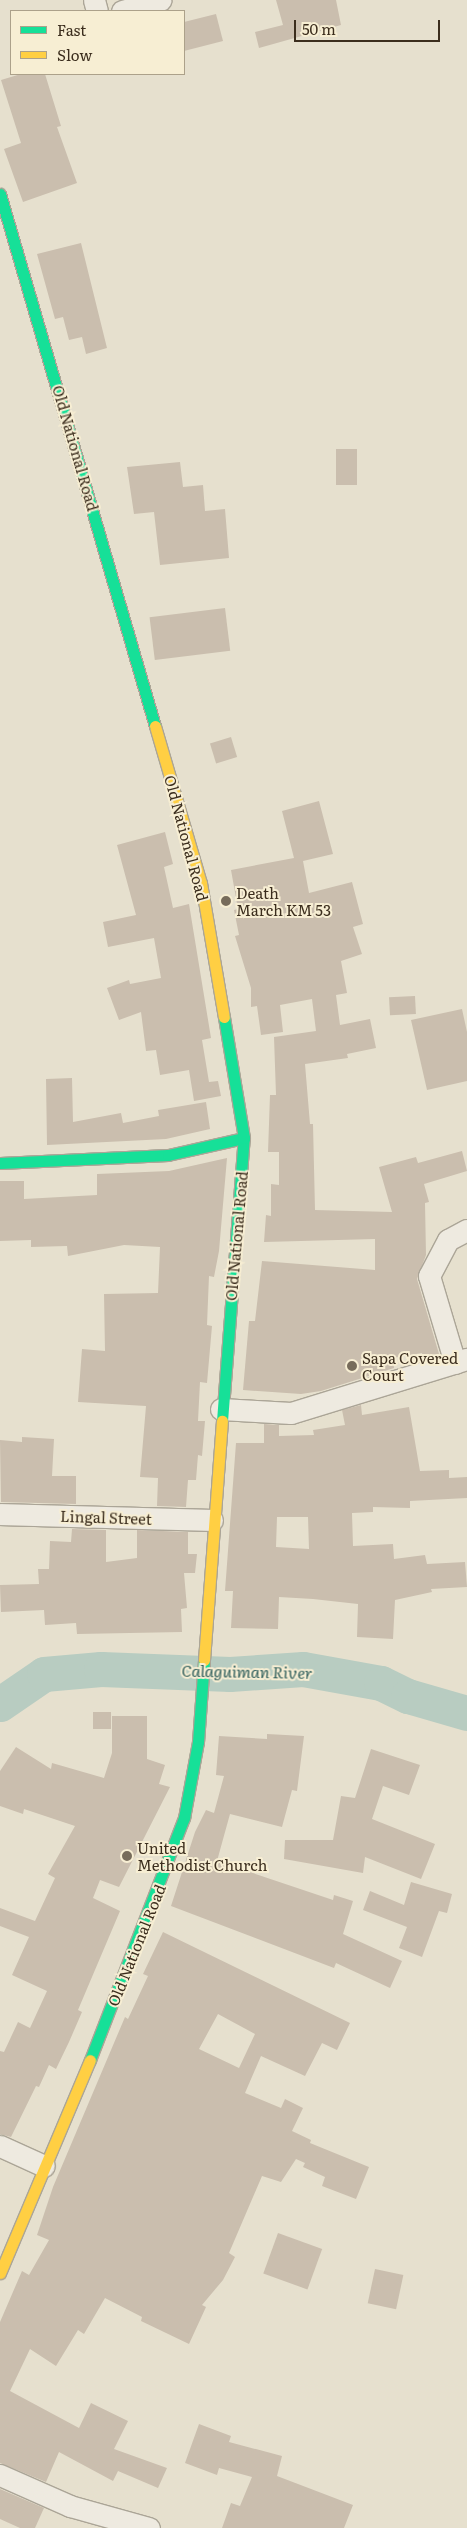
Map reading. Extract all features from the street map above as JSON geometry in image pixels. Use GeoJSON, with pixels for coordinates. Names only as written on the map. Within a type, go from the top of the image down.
{"type":"FeatureCollection","features":[{"type":"Feature","properties":{"kind":"main road","name":"Old National Road"},"geometry":{"type":"LineString","coordinates":[[0,194],[201,883],[244,1138],[212,1520],[198,1742],[184,1818],[164,1876],[0,2273]]}},
{"type":"Feature","properties":{"kind":"main road"},"geometry":{"type":"LineString","coordinates":[[0,1163],[168,1155],[244,1138]]}},
{"type":"Feature","properties":{"kind":"street"},"geometry":{"type":"LineString","coordinates":[[125,10],[160,0]]}},
{"type":"Feature","properties":{"kind":"street"},"geometry":{"type":"LineString","coordinates":[[221,1409],[291,1413],[461,1361],[429,1276],[448,1240],[467,1230]]}},
{"type":"Feature","properties":{"kind":"street","name":"Lingal Street"},"geometry":{"type":"LineString","coordinates":[[0,1514],[212,1520]]}},
{"type":"Feature","properties":{"kind":"street"},"geometry":{"type":"LineString","coordinates":[[0,2146],[44,2166]]}},
{"type":"Feature","properties":{"kind":"street"},"geometry":{"type":"LineString","coordinates":[[0,2475],[70,2506],[149,2528]]}},
{"type":"Feature","properties":{"kind":"building"},"geometry":{"type":"Polygon","coordinates":[[[276,0],[336,0],[341,25],[259,48],[255,32],[283,25],[276,0]]]}},
{"type":"Feature","properties":{"kind":"building"},"geometry":{"type":"Polygon","coordinates":[[[216,14],[223,41],[185,51],[185,22],[216,14]]]}},
{"type":"Feature","properties":{"kind":"building"},"geometry":{"type":"Polygon","coordinates":[[[18,75],[45,75],[61,126],[57,127],[77,183],[23,202],[4,149],[21,143],[1,80],[18,75]]]}},
{"type":"Feature","properties":{"kind":"building"},"geometry":{"type":"Polygon","coordinates":[[[81,243],[107,348],[86,354],[82,337],[69,340],[63,317],[55,319],[37,254],[81,243]]]}},
{"type":"Feature","properties":{"kind":"building"},"geometry":{"type":"Polygon","coordinates":[[[336,449],[357,449],[357,485],[336,485],[336,449]]]}},
{"type":"Feature","properties":{"kind":"building"},"geometry":{"type":"Polygon","coordinates":[[[180,462],[183,487],[203,485],[205,511],[225,509],[229,558],[160,565],[154,512],[134,514],[127,467],[180,462]]]}},
{"type":"Feature","properties":{"kind":"building"},"geometry":{"type":"Polygon","coordinates":[[[225,608],[230,651],[155,660],[150,617],[225,608]]]}},
{"type":"Feature","properties":{"kind":"building"},"geometry":{"type":"Polygon","coordinates":[[[231,737],[237,757],[216,764],[210,743],[231,737]]]}},
{"type":"Feature","properties":{"kind":"building"},"geometry":{"type":"Polygon","coordinates":[[[319,801],[333,854],[303,861],[309,893],[352,882],[363,924],[353,927],[362,954],[341,961],[347,993],[336,995],[340,1025],[370,1019],[376,1048],[347,1054],[348,1058],[305,1064],[310,1124],[313,1124],[315,1210],[392,1212],[379,1167],[416,1157],[418,1163],[462,1151],[467,1171],[424,1184],[429,1202],[425,1203],[426,1255],[417,1279],[439,1354],[423,1359],[422,1353],[393,1358],[394,1368],[321,1391],[301,1394],[243,1390],[249,1321],[255,1321],[262,1261],[375,1270],[375,1239],[264,1242],[266,1215],[271,1216],[271,1184],[279,1185],[279,1152],[268,1152],[270,1095],[276,1095],[274,1037],[316,1031],[312,999],[280,1005],[283,1032],[261,1035],[257,1006],[251,1007],[251,988],[235,936],[239,935],[234,910],[238,909],[231,870],[294,858],[282,811],[319,801]]]}},
{"type":"Feature","properties":{"kind":"building"},"geometry":{"type":"Polygon","coordinates":[[[165,832],[173,864],[164,867],[173,908],[189,904],[211,1038],[202,1040],[209,1082],[218,1081],[221,1096],[194,1101],[189,1070],[160,1075],[156,1050],[146,1051],[141,1012],[119,1020],[107,988],[129,980],[130,984],[161,978],[154,938],[108,947],[103,922],[136,915],[117,845],[165,832]]]}},
{"type":"Feature","properties":{"kind":"building"},"geometry":{"type":"Polygon","coordinates":[[[415,996],[416,1014],[390,1015],[389,997],[415,996]]]}},
{"type":"Feature","properties":{"kind":"building"},"geometry":{"type":"Polygon","coordinates":[[[462,1009],[467,1032],[467,1081],[427,1090],[411,1020],[462,1009]]]}},
{"type":"Feature","properties":{"kind":"building"},"geometry":{"type":"Polygon","coordinates":[[[72,1078],[73,1122],[121,1113],[123,1123],[159,1116],[158,1110],[206,1102],[210,1129],[166,1139],[47,1145],[46,1079],[72,1078]]]}},
{"type":"Feature","properties":{"kind":"building"},"geometry":{"type":"Polygon","coordinates":[[[227,1158],[219,1251],[214,1277],[209,1276],[207,1325],[212,1326],[207,1383],[200,1382],[198,1421],[205,1421],[202,1456],[198,1455],[196,1480],[188,1480],[186,1507],[157,1506],[158,1478],[140,1477],[146,1406],[78,1402],[82,1349],[105,1351],[104,1294],[158,1293],[160,1247],[124,1245],[68,1256],[67,1246],[31,1247],[31,1240],[0,1241],[0,1181],[24,1181],[24,1199],[97,1195],[97,1174],[169,1171],[227,1158]]]}},
{"type":"Feature","properties":{"kind":"building"},"geometry":{"type":"Polygon","coordinates":[[[361,1405],[362,1415],[409,1407],[420,1471],[449,1470],[449,1478],[467,1477],[467,1498],[410,1501],[410,1508],[373,1507],[373,1512],[352,1513],[353,1546],[393,1544],[394,1559],[425,1555],[427,1564],[465,1562],[467,1587],[431,1589],[432,1592],[395,1600],[393,1639],[357,1637],[358,1604],[313,1599],[279,1597],[278,1629],[231,1628],[233,1591],[225,1591],[236,1443],[264,1443],[264,1424],[279,1425],[279,1436],[314,1435],[313,1430],[345,1425],[342,1410],[361,1405]],[[277,1517],[276,1547],[309,1549],[308,1517],[277,1517]]]}},
{"type":"Feature","properties":{"kind":"building"},"geometry":{"type":"Polygon","coordinates":[[[22,1437],[54,1439],[52,1476],[76,1476],[76,1504],[1,1502],[0,1440],[22,1442],[22,1437]]]}},
{"type":"Feature","properties":{"kind":"building"},"geometry":{"type":"Polygon","coordinates":[[[72,1529],[106,1530],[106,1562],[137,1558],[137,1530],[188,1532],[188,1554],[197,1554],[195,1573],[184,1573],[187,1608],[181,1609],[182,1632],[77,1634],[76,1623],[45,1625],[44,1610],[1,1612],[0,1585],[39,1584],[38,1569],[49,1569],[50,1541],[71,1542],[72,1529]]]}},
{"type":"Feature","properties":{"kind":"building"},"geometry":{"type":"Polygon","coordinates":[[[93,1712],[111,1712],[111,1729],[93,1729],[93,1712]]]}},
{"type":"Feature","properties":{"kind":"building"},"geometry":{"type":"Polygon","coordinates":[[[112,1716],[147,1716],[147,1759],[165,1765],[159,1784],[170,1787],[119,1887],[100,1880],[93,1898],[120,1911],[78,2010],[82,2012],[56,2069],[49,2065],[39,2087],[36,2086],[11,2137],[0,2134],[0,2051],[4,2052],[18,2022],[30,2028],[47,1991],[12,1975],[29,1937],[0,1926],[0,1908],[35,1921],[55,1878],[48,1874],[75,1826],[24,1809],[23,1814],[0,1806],[0,1771],[16,1747],[51,1769],[52,1763],[104,1778],[112,1753],[112,1716]]]}},
{"type":"Feature","properties":{"kind":"building"},"geometry":{"type":"Polygon","coordinates":[[[267,1734],[304,1736],[297,1791],[292,1790],[282,1827],[230,1814],[217,1861],[333,1900],[334,1895],[353,1901],[343,1934],[402,1961],[390,1988],[336,1963],[334,1968],[171,1906],[195,1832],[206,1810],[214,1813],[224,1776],[216,1775],[219,1736],[267,1739],[267,1734]]]}},
{"type":"Feature","properties":{"kind":"building"},"geometry":{"type":"Polygon","coordinates":[[[371,1749],[420,1765],[409,1795],[383,1786],[372,1819],[435,1844],[421,1879],[365,1857],[363,1873],[284,1859],[285,1840],[333,1840],[341,1796],[355,1798],[371,1749]]]}},
{"type":"Feature","properties":{"kind":"building"},"geometry":{"type":"Polygon","coordinates":[[[411,1882],[452,1894],[447,1913],[439,1911],[422,1957],[399,1948],[407,1927],[363,1910],[370,1891],[404,1905],[411,1882]]]}},
{"type":"Feature","properties":{"kind":"building"},"geometry":{"type":"Polygon","coordinates":[[[163,1932],[350,2023],[337,2050],[322,2043],[305,2076],[261,2056],[245,2093],[281,2108],[285,2099],[303,2108],[292,2131],[311,2140],[310,2143],[369,2167],[356,2199],[322,2186],[325,2177],[303,2167],[305,2163],[296,2159],[281,2182],[262,2176],[229,2253],[235,2257],[223,2280],[202,2305],[206,2307],[189,2344],[141,2321],[142,2317],[105,2298],[84,2334],[78,2330],[56,2366],[30,2349],[10,2391],[79,2428],[91,2403],[128,2421],[114,2449],[167,2468],[158,2488],[118,2471],[113,2481],[59,2452],[46,2482],[0,2463],[0,2322],[22,2271],[29,2275],[49,2240],[37,2235],[53,2187],[125,2017],[128,2019],[148,1976],[143,1974],[163,1932]],[[218,2014],[199,2049],[239,2068],[255,2034],[218,2014]]]}},
{"type":"Feature","properties":{"kind":"building"},"geometry":{"type":"Polygon","coordinates":[[[278,2233],[322,2249],[307,2289],[263,2273],[278,2233]]]}},
{"type":"Feature","properties":{"kind":"building"},"geometry":{"type":"Polygon","coordinates":[[[375,2269],[403,2275],[396,2309],[368,2303],[375,2269]]]}},
{"type":"Feature","properties":{"kind":"building"},"geometry":{"type":"Polygon","coordinates":[[[199,2424],[231,2436],[229,2442],[282,2456],[277,2476],[353,2505],[344,2528],[222,2528],[231,2503],[240,2506],[252,2477],[219,2468],[217,2475],[185,2463],[199,2424]]]}},
{"type":"Feature","properties":{"kind":"building"},"geometry":{"type":"Polygon","coordinates":[[[0,2489],[44,2508],[35,2528],[20,2528],[0,2519],[0,2489]]]}},
{"type":"Feature","properties":{"kind":"waterway","name":"Calaguiman River"},"geometry":{"type":"LineString","coordinates":[[0,1704],[44,1674],[101,1669],[230,1674],[303,1669],[381,1683],[408,1696],[467,1713]]}},
{"type":"Feature","properties":{"kind":"traffic: fast"},"geometry":{"type":"LineString","coordinates":[[0,194],[155,726]]}},
{"type":"Feature","properties":{"kind":"traffic: fast"},"geometry":{"type":"LineString","coordinates":[[222,1421],[244,1138],[224,1017]]}},
{"type":"Feature","properties":{"kind":"traffic: fast"},"geometry":{"type":"LineString","coordinates":[[0,1163],[168,1155],[244,1138]]}},
{"type":"Feature","properties":{"kind":"traffic: fast"},"geometry":{"type":"LineString","coordinates":[[90,2060],[184,1818],[198,1742],[204,1660]]}},
{"type":"Feature","properties":{"kind":"traffic: slow"},"geometry":{"type":"LineString","coordinates":[[155,726],[201,883],[224,1017]]}},
{"type":"Feature","properties":{"kind":"traffic: slow"},"geometry":{"type":"LineString","coordinates":[[204,1660],[222,1421]]}},
{"type":"Feature","properties":{"kind":"traffic: slow"},"geometry":{"type":"LineString","coordinates":[[0,2273],[90,2060]]}},
{"type":"Feature","properties":{"kind":"place","name":"Death March KM 53"},"geometry":{"type":"Point","coordinates":[226,901]}},
{"type":"Feature","properties":{"kind":"place","name":"Sapa Covered Court"},"geometry":{"type":"Point","coordinates":[352,1366]}},
{"type":"Feature","properties":{"kind":"place","name":"United Methodist Church"},"geometry":{"type":"Point","coordinates":[127,1856]}}]}
